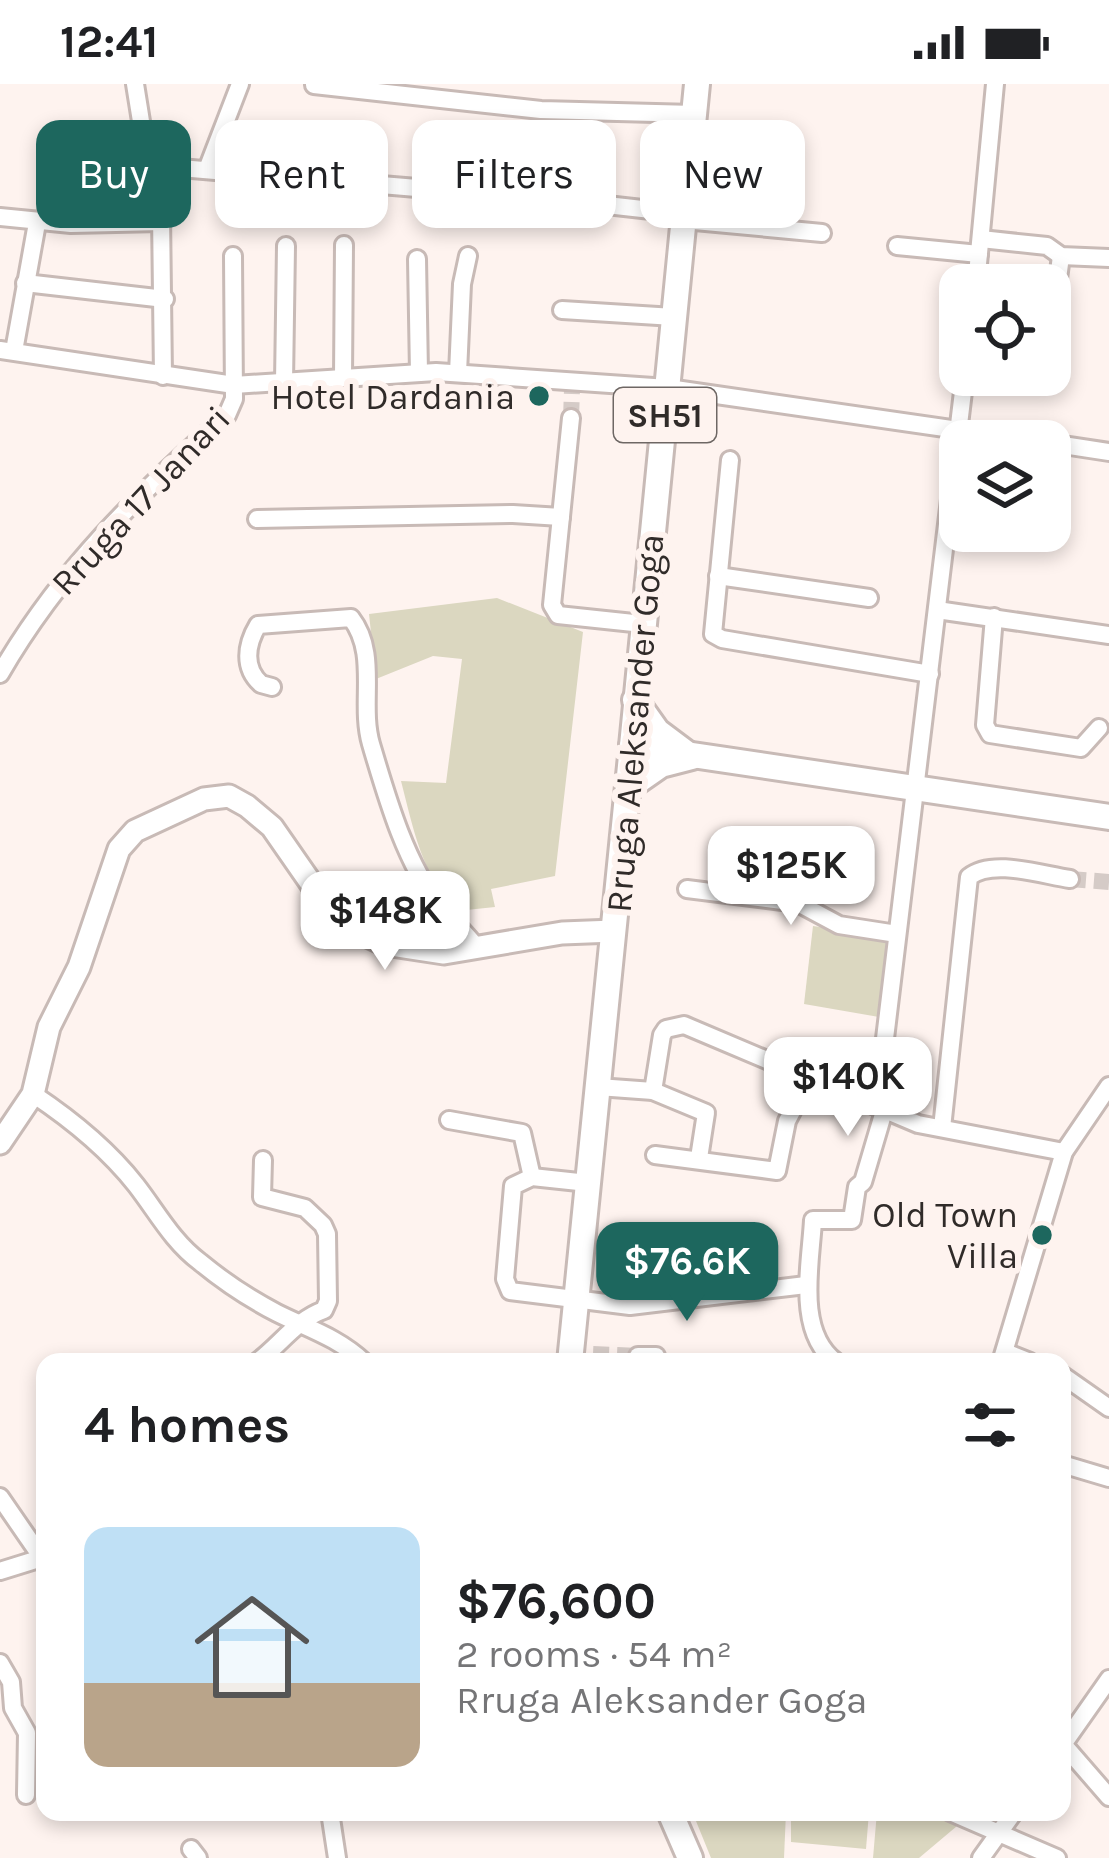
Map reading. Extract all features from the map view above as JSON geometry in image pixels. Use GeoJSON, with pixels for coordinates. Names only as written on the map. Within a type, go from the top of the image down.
{"type":"FeatureCollection","features":[{"type":"Feature","properties":{"kind":"main road","name":"Rruga Aleksander Goga"},"geometry":{"type":"LineString","coordinates":[[694,120],[697,84]]}},
{"type":"Feature","properties":{"kind":"main road","name":"Rruga Aleksander Goga"},"geometry":{"type":"LineString","coordinates":[[578,1353],[575,1298],[683,228]]}},
{"type":"Feature","properties":{"kind":"main road"},"geometry":{"type":"LineString","coordinates":[[635,700],[668,742],[692,757]]}},
{"type":"Feature","properties":{"kind":"main road"},"geometry":{"type":"LineString","coordinates":[[632,746],[1109,817]]}},
{"type":"Feature","properties":{"kind":"main road"},"geometry":{"type":"LineString","coordinates":[[628,788],[661,765],[692,757]]}},
{"type":"Feature","properties":{"kind":"main road"},"geometry":{"type":"LineString","coordinates":[[674,1821],[690,1858]]}},
{"type":"Feature","properties":{"kind":"street"},"geometry":{"type":"LineString","coordinates":[[135,84],[141,120]]}},
{"type":"Feature","properties":{"kind":"street"},"geometry":{"type":"LineString","coordinates":[[208,167],[240,84]]}},
{"type":"Feature","properties":{"kind":"street"},"geometry":{"type":"LineString","coordinates":[[980,264],[995,84]]}},
{"type":"Feature","properties":{"kind":"street"},"geometry":{"type":"LineString","coordinates":[[314,86],[541,110],[694,115]]}},
{"type":"Feature","properties":{"kind":"street"},"geometry":{"type":"LineString","coordinates":[[191,168],[640,209]]}},
{"type":"Feature","properties":{"kind":"street"},"geometry":{"type":"LineString","coordinates":[[0,217],[36,223]]}},
{"type":"Feature","properties":{"kind":"street"},"geometry":{"type":"LineString","coordinates":[[36,228],[5,354],[234,385],[458,373],[573,385],[668,388],[939,427]]}},
{"type":"Feature","properties":{"kind":"street"},"geometry":{"type":"LineString","coordinates":[[161,228],[164,376]]}},
{"type":"Feature","properties":{"kind":"street"},"geometry":{"type":"LineString","coordinates":[[769,228],[822,233]]}},
{"type":"Feature","properties":{"kind":"street"},"geometry":{"type":"LineString","coordinates":[[343,378],[344,245]]}},
{"type":"Feature","properties":{"kind":"street"},"geometry":{"type":"LineString","coordinates":[[284,383],[286,246]]}},
{"type":"Feature","properties":{"kind":"street"},"geometry":{"type":"LineString","coordinates":[[897,246],[1047,246],[1061,256],[1109,258]]}},
{"type":"Feature","properties":{"kind":"street"},"geometry":{"type":"LineString","coordinates":[[233,256],[234,385]]}},
{"type":"Feature","properties":{"kind":"street"},"geometry":{"type":"LineString","coordinates":[[458,373],[468,256]]}},
{"type":"Feature","properties":{"kind":"street"},"geometry":{"type":"LineString","coordinates":[[1060,264],[1061,256]]}},
{"type":"Feature","properties":{"kind":"street"},"geometry":{"type":"LineString","coordinates":[[417,259],[418,373]]}},
{"type":"Feature","properties":{"kind":"street"},"geometry":{"type":"LineString","coordinates":[[25,283],[165,299]]}},
{"type":"Feature","properties":{"kind":"street"},"geometry":{"type":"LineString","coordinates":[[562,310],[674,317]]}},
{"type":"Feature","properties":{"kind":"street","name":"Rruga 17 Janari"},"geometry":{"type":"LineString","coordinates":[[0,674],[44,603],[137,495],[227,415],[234,385]]}},
{"type":"Feature","properties":{"kind":"street"},"geometry":{"type":"LineString","coordinates":[[571,418],[552,605],[558,614],[643,624]]}},
{"type":"Feature","properties":{"kind":"street"},"geometry":{"type":"LineString","coordinates":[[1071,446],[1109,452]]}},
{"type":"Feature","properties":{"kind":"street"},"geometry":{"type":"LineString","coordinates":[[730,460],[713,634],[930,674]]}},
{"type":"Feature","properties":{"kind":"street"},"geometry":{"type":"LineString","coordinates":[[257,519],[513,514],[561,518]]}},
{"type":"Feature","properties":{"kind":"street"},"geometry":{"type":"LineString","coordinates":[[828,1353],[820,1345],[806,1285],[813,1220],[852,1220],[857,1187],[863,1182],[884,1111],[880,1080],[943,552]]}},
{"type":"Feature","properties":{"kind":"street"},"geometry":{"type":"LineString","coordinates":[[718,576],[869,598]]}},
{"type":"Feature","properties":{"kind":"street"},"geometry":{"type":"LineString","coordinates":[[937,610],[1109,635]]}},
{"type":"Feature","properties":{"kind":"street"},"geometry":{"type":"LineString","coordinates":[[994,617],[985,725],[990,734],[1081,748],[1099,728]]}},
{"type":"Feature","properties":{"kind":"street"},"geometry":{"type":"LineString","coordinates":[[272,687],[261,685],[249,666],[248,653],[258,625],[351,618],[361,631],[366,662],[370,743],[410,854],[440,906],[477,948]]}},
{"type":"Feature","properties":{"kind":"street"},"geometry":{"type":"LineString","coordinates":[[0,1143],[33,1094],[49,1027],[79,967],[119,849],[135,831],[204,799],[229,796],[247,806],[272,827],[331,912],[385,944],[422,952],[562,933],[614,931]]}},
{"type":"Feature","properties":{"kind":"street"},"geometry":{"type":"LineString","coordinates":[[942,1127],[969,877],[991,868],[1070,879]]}},
{"type":"Feature","properties":{"kind":"street"},"geometry":{"type":"LineString","coordinates":[[687,890],[797,903],[839,925],[897,934]]}},
{"type":"Feature","properties":{"kind":"street"},"geometry":{"type":"LineString","coordinates":[[653,1091],[662,1035],[672,1026],[684,1025],[918,1124],[1064,1152]]}},
{"type":"Feature","properties":{"kind":"street"},"geometry":{"type":"LineString","coordinates":[[655,1155],[777,1171],[787,1121],[809,1079]]}},
{"type":"Feature","properties":{"kind":"street"},"geometry":{"type":"LineString","coordinates":[[1004,1353],[1064,1152],[1109,1086]]}},
{"type":"Feature","properties":{"kind":"street"},"geometry":{"type":"LineString","coordinates":[[598,1087],[653,1091],[706,1113],[699,1158]]}},
{"type":"Feature","properties":{"kind":"street"},"geometry":{"type":"LineString","coordinates":[[33,1094],[101,1147],[135,1183],[180,1245],[244,1292],[340,1340],[354,1353]]}},
{"type":"Feature","properties":{"kind":"street"},"geometry":{"type":"LineString","coordinates":[[449,1120],[522,1133],[532,1178]]}},
{"type":"Feature","properties":{"kind":"street"},"geometry":{"type":"LineString","coordinates":[[263,1160],[262,1197],[312,1212],[327,1234],[328,1301],[324,1310],[298,1322],[268,1353]]}},
{"type":"Feature","properties":{"kind":"street"},"geometry":{"type":"LineString","coordinates":[[588,1183],[532,1178],[515,1183],[506,1287],[519,1293],[629,1306],[806,1285]]}},
{"type":"Feature","properties":{"kind":"street"},"geometry":{"type":"LineString","coordinates":[[1071,1381],[1109,1408]]}},
{"type":"Feature","properties":{"kind":"street"},"geometry":{"type":"LineString","coordinates":[[1071,1467],[1109,1478]]}},
{"type":"Feature","properties":{"kind":"street"},"geometry":{"type":"LineString","coordinates":[[0,1497],[36,1546]]}},
{"type":"Feature","properties":{"kind":"street"},"geometry":{"type":"LineString","coordinates":[[0,1571],[36,1560]]}},
{"type":"Feature","properties":{"kind":"street"},"geometry":{"type":"LineString","coordinates":[[0,1663],[11,1682],[13,1708],[27,1732],[26,1795]]}},
{"type":"Feature","properties":{"kind":"street"},"geometry":{"type":"LineString","coordinates":[[1071,1733],[1109,1678]]}},
{"type":"Feature","properties":{"kind":"street"},"geometry":{"type":"LineString","coordinates":[[1071,1753],[1106,1786]]}},
{"type":"Feature","properties":{"kind":"street"},"geometry":{"type":"LineString","coordinates":[[331,1821],[337,1858]]}},
{"type":"Feature","properties":{"kind":"street"},"geometry":{"type":"LineString","coordinates":[[971,1821],[1057,1858]]}},
{"type":"Feature","properties":{"kind":"street"},"geometry":{"type":"LineString","coordinates":[[980,1858],[1007,1821]]}},
{"type":"Feature","properties":{"kind":"shaded area"},"geometry":{"type":"Polygon","coordinates":[[[497,598],[583,632],[555,876],[491,889],[495,907],[457,911],[427,867],[401,781],[446,783],[462,659],[433,656],[376,679],[369,614],[497,598]]]}},
{"type":"Feature","properties":{"kind":"shaded area"},"geometry":{"type":"Polygon","coordinates":[[[813,926],[889,937],[879,1017],[804,1004],[813,926]]]}},
{"type":"Feature","properties":{"kind":"shaded area"},"geometry":{"type":"Polygon","coordinates":[[[696,1821],[786,1821],[784,1858],[711,1858],[696,1821]]]}},
{"type":"Feature","properties":{"kind":"shaded area"},"geometry":{"type":"Polygon","coordinates":[[[791,1821],[868,1821],[866,1849],[791,1842],[791,1821]]]}},
{"type":"Feature","properties":{"kind":"shaded area"},"geometry":{"type":"Polygon","coordinates":[[[876,1821],[947,1821],[957,1826],[919,1858],[873,1858],[876,1821]]]}},
{"type":"Feature","properties":{"kind":"tunnel"},"geometry":{"type":"LineString","coordinates":[[571,418],[572,390]]}},
{"type":"Feature","properties":{"kind":"tunnel"},"geometry":{"type":"LineString","coordinates":[[1070,879],[1109,882]]}},
{"type":"Feature","properties":{"kind":"place","name":"Hotel Dardania"},"geometry":{"type":"Point","coordinates":[539,396]}},
{"type":"Feature","properties":{"kind":"place","name":"Old Town Villa"},"geometry":{"type":"Point","coordinates":[1042,1235]}}]}
